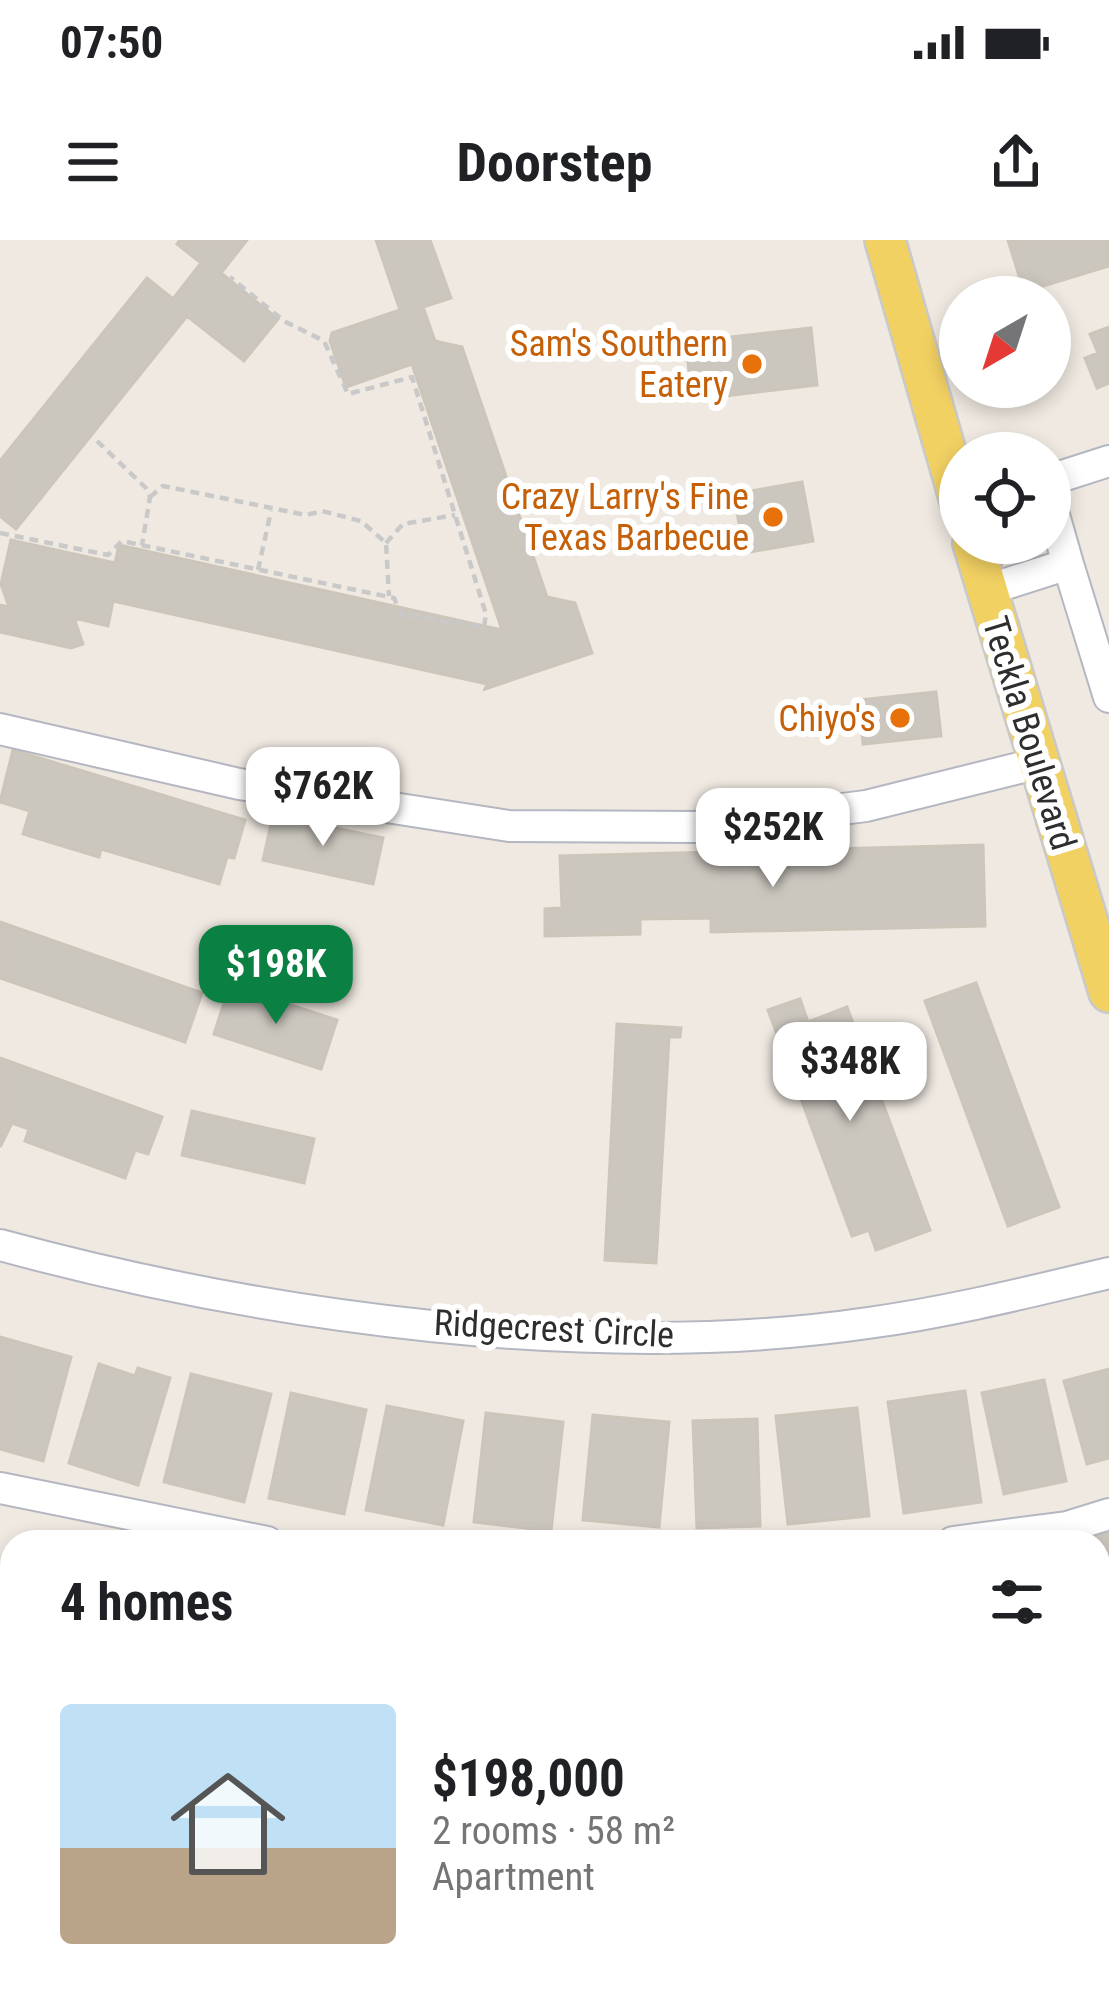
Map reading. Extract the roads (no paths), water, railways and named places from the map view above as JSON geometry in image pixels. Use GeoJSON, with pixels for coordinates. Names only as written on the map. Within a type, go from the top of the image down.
{"type":"FeatureCollection","features":[{"type":"Feature","properties":{"kind":"main road"},"geometry":{"type":"LineString","coordinates":[[885,240],[940,432]]}},
{"type":"Feature","properties":{"kind":"main road","name":"Teckla Boulevard"},"geometry":{"type":"LineString","coordinates":[[979,564],[1039,763],[1097,910],[1109,992]]}},
{"type":"Feature","properties":{"kind":"street"},"geometry":{"type":"LineString","coordinates":[[1071,473],[1109,461]]}},
{"type":"Feature","properties":{"kind":"street"},"geometry":{"type":"LineString","coordinates":[[987,590],[1068,565],[1109,697]]}},
{"type":"Feature","properties":{"kind":"street"},"geometry":{"type":"LineString","coordinates":[[0,729],[239,784],[508,826],[719,824],[866,806],[1039,763]]}},
{"type":"Feature","properties":{"kind":"street","name":"Ridgecrest Circle"},"geometry":{"type":"LineString","coordinates":[[0,1245],[169,1285],[347,1315],[516,1331],[676,1336],[865,1324],[1109,1273]]}},
{"type":"Feature","properties":{"kind":"street"},"geometry":{"type":"LineString","coordinates":[[0,1488],[208,1530]]}},
{"type":"Feature","properties":{"kind":"street"},"geometry":{"type":"LineString","coordinates":[[1044,1530],[1109,1514]]}},
{"type":"Feature","properties":{"kind":"place","name":"Sam's Southern Eatery"},"geometry":{"type":"Point","coordinates":[752,364]}},
{"type":"Feature","properties":{"kind":"place","name":"Crazy Larry's Fine Texas Barbecue"},"geometry":{"type":"Point","coordinates":[773,517]}},
{"type":"Feature","properties":{"kind":"place","name":"Chiyo's"},"geometry":{"type":"Point","coordinates":[900,718]}}]}
